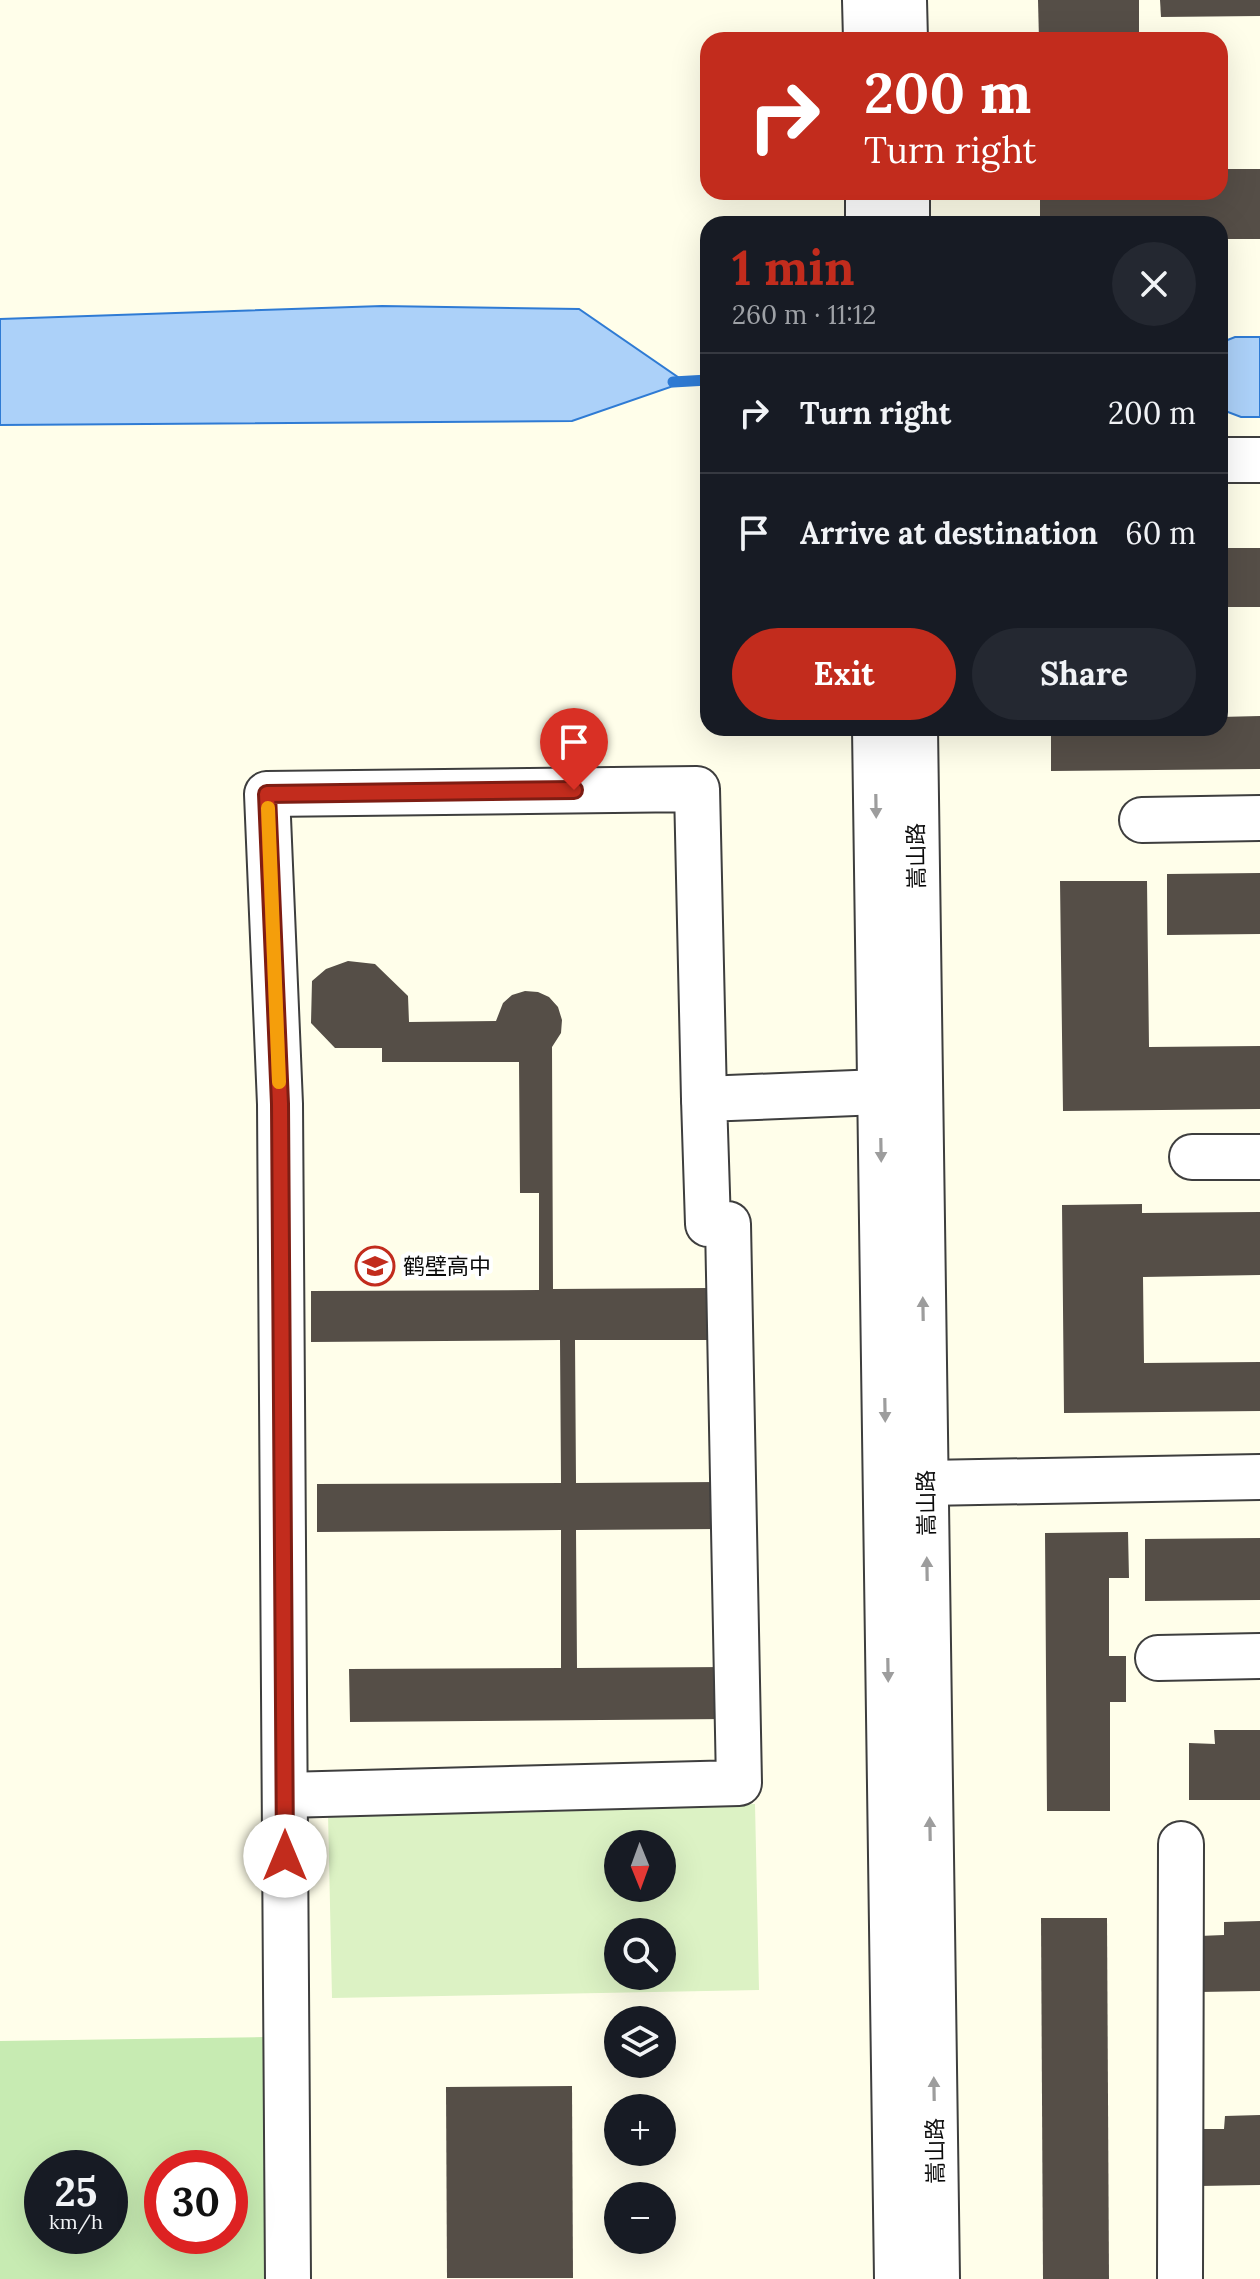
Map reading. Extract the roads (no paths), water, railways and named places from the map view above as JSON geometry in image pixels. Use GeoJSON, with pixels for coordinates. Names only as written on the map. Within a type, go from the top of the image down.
{"type":"FeatureCollection","features":[{"type":"Feature","properties":{"kind":"street"},"geometry":{"type":"LineString","coordinates":[[865,0],[866,32]]}},
{"type":"Feature","properties":{"kind":"street"},"geometry":{"type":"LineString","coordinates":[[904,0],[905,32]]}},
{"type":"Feature","properties":{"kind":"street"},"geometry":{"type":"LineString","coordinates":[[1228,460],[1260,460]]}},
{"type":"Feature","properties":{"kind":"street","name":"嵩山路"},"geometry":{"type":"LineString","coordinates":[[875,736],[897,2279]]}},
{"type":"Feature","properties":{"kind":"street","name":"嵩山路"},"geometry":{"type":"LineString","coordinates":[[915,736],[937,2279]]}},
{"type":"Feature","properties":{"kind":"street"},"geometry":{"type":"LineString","coordinates":[[285,1795],[739,1783],[728,1224],[708,1224],[697,789],[267,794],[280,1104],[288,2279]]}},
{"type":"Feature","properties":{"kind":"street"},"geometry":{"type":"LineString","coordinates":[[1142,820],[1260,818]]}},
{"type":"Feature","properties":{"kind":"street"},"geometry":{"type":"LineString","coordinates":[[704,1099],[880,1092]]}},
{"type":"Feature","properties":{"kind":"street"},"geometry":{"type":"LineString","coordinates":[[1192,1157],[1260,1157]]}},
{"type":"Feature","properties":{"kind":"street"},"geometry":{"type":"LineString","coordinates":[[926,1483],[1260,1477]]}},
{"type":"Feature","properties":{"kind":"street"},"geometry":{"type":"LineString","coordinates":[[1158,1658],[1260,1656]]}},
{"type":"Feature","properties":{"kind":"street"},"geometry":{"type":"LineString","coordinates":[[1180,2279],[1181,1844]]}},
{"type":"Feature","properties":{"kind":"water"},"geometry":{"type":"Polygon","coordinates":[[[382,306],[579,309],[685,382],[572,421],[0,425],[0,319],[382,306]]]}},
{"type":"Feature","properties":{"kind":"water"},"geometry":{"type":"Polygon","coordinates":[[[1260,337],[1260,417],[1241,417],[1228,412],[1228,340],[1260,337]]]}},
{"type":"Feature","properties":{"kind":"waterway"},"geometry":{"type":"LineString","coordinates":[[673,382],[700,380]]}},
{"type":"Feature","properties":{"kind":"place","name":"鹤壁高中"},"geometry":{"type":"Point","coordinates":[375,1266]}}]}
